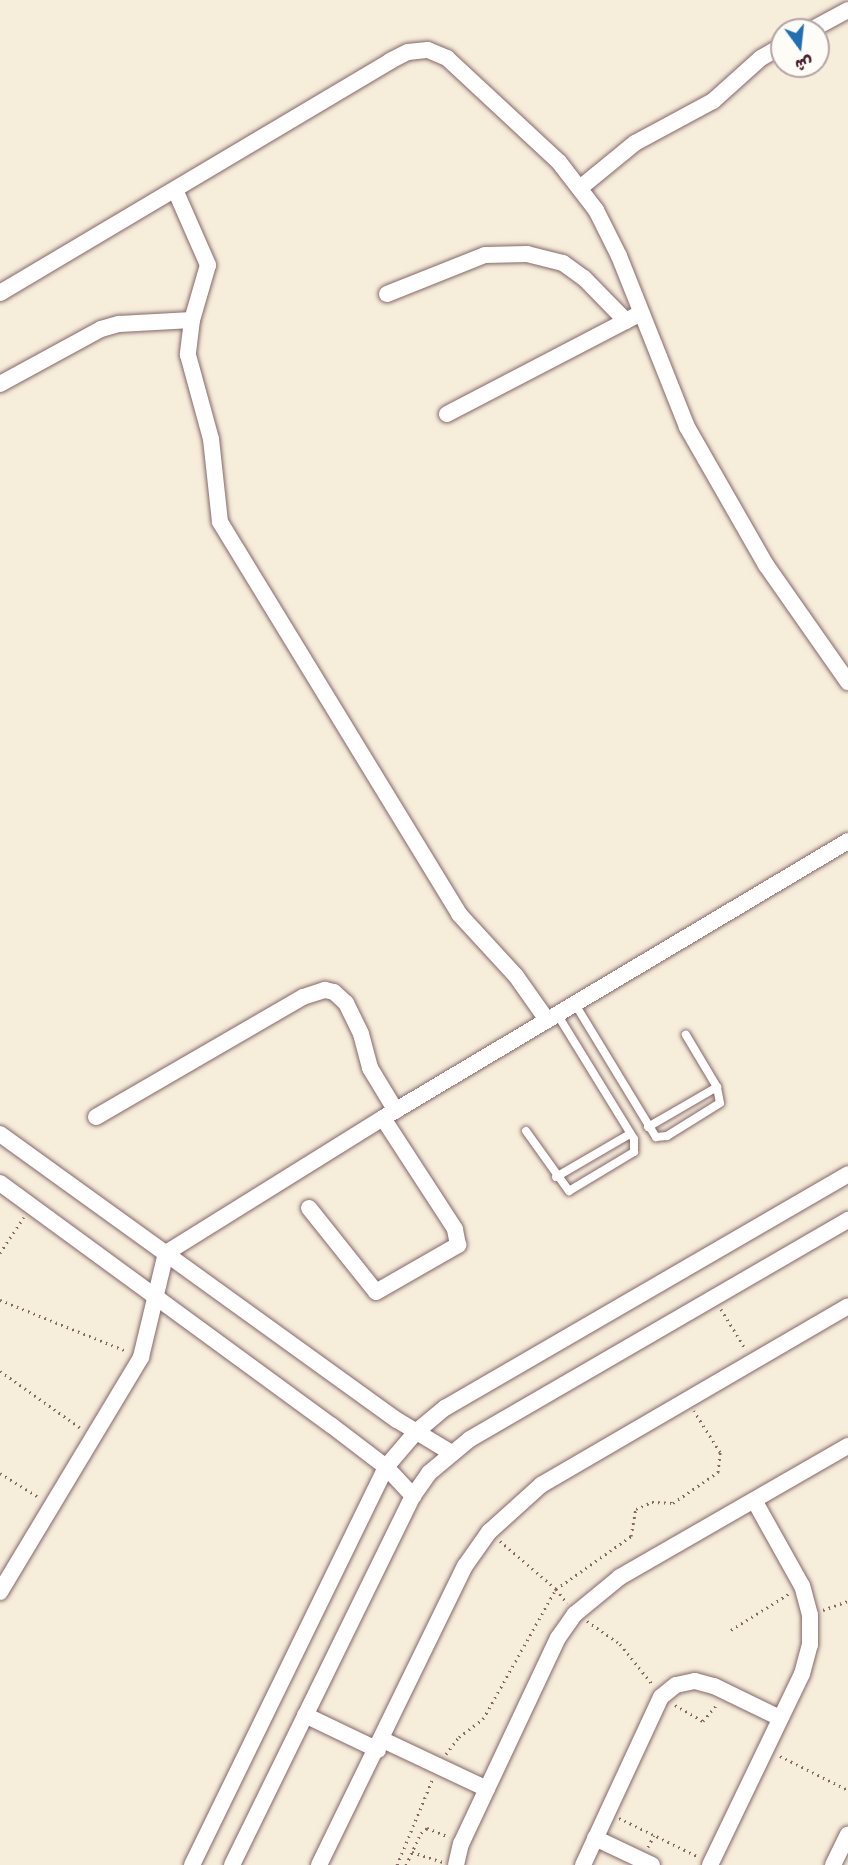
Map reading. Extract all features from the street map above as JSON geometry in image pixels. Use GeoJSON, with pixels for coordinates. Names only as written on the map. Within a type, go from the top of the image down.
{"type":"FeatureCollection","features":[{"type":"Feature","properties":{"kind":"street"},"geometry":{"type":"LineString","coordinates":[[830,20],[848,10]]}},
{"type":"Feature","properties":{"kind":"street"},"geometry":{"type":"LineString","coordinates":[[0,293],[176,192],[390,61],[408,52],[429,50],[463,70],[559,162],[580,188],[606,229],[633,317],[693,437],[758,552],[848,682]]}},
{"type":"Feature","properties":{"kind":"street"},"geometry":{"type":"LineString","coordinates":[[580,188],[635,143],[713,101],[761,58],[770,53]]}},
{"type":"Feature","properties":{"kind":"street"},"geometry":{"type":"LineString","coordinates":[[176,192],[208,265],[192,320],[188,356],[211,439],[216,508],[225,531],[459,914],[552,1017]]}},
{"type":"Feature","properties":{"kind":"street"},"geometry":{"type":"LineString","coordinates":[[387,294],[485,255],[527,254],[562,263],[633,317]]}},
{"type":"Feature","properties":{"kind":"street"},"geometry":{"type":"LineString","coordinates":[[447,414],[633,317]]}},
{"type":"Feature","properties":{"kind":"street"},"geometry":{"type":"LineString","coordinates":[[0,384],[101,329],[139,322],[192,320]]}},
{"type":"Feature","properties":{"kind":"street"},"geometry":{"type":"LineString","coordinates":[[0,1592],[141,1357],[166,1253],[390,1114],[848,841]]}},
{"type":"Feature","properties":{"kind":"street"},"geometry":{"type":"LineString","coordinates":[[96,1117],[303,997],[325,990],[340,995],[361,1034],[370,1068],[390,1114],[455,1229],[458,1245],[376,1292],[309,1208]]}},
{"type":"Feature","properties":{"kind":"street"},"geometry":{"type":"LineString","coordinates":[[0,1134],[416,1432],[450,1452]]}},
{"type":"Feature","properties":{"kind":"street"},"geometry":{"type":"LineString","coordinates":[[192,1865],[386,1467],[416,1432],[445,1408],[848,1174]]}},
{"type":"Feature","properties":{"kind":"street"},"geometry":{"type":"LineString","coordinates":[[0,1183],[386,1467],[413,1496]]}},
{"type":"Feature","properties":{"kind":"street"},"geometry":{"type":"LineString","coordinates":[[232,1865],[413,1496],[450,1452],[848,1220]]}},
{"type":"Feature","properties":{"kind":"street"},"geometry":{"type":"LineString","coordinates":[[319,1865],[380,1745],[465,1566],[489,1532],[541,1485],[848,1306]]}},
{"type":"Feature","properties":{"kind":"street"},"geometry":{"type":"LineString","coordinates":[[454,1865],[461,1844],[558,1638],[575,1614],[620,1577],[848,1446]]}},
{"type":"Feature","properties":{"kind":"street"},"geometry":{"type":"LineString","coordinates":[[710,1864],[802,1674],[810,1645],[810,1615],[802,1586],[754,1500]]}},
{"type":"Feature","properties":{"kind":"street"},"geometry":{"type":"LineString","coordinates":[[583,1865],[661,1696],[676,1685],[695,1681],[725,1691],[780,1718]]}},
{"type":"Feature","properties":{"kind":"street"},"geometry":{"type":"LineString","coordinates":[[306,1715],[380,1745],[438,1765],[488,1789]]}},
{"type":"Feature","properties":{"kind":"street"},"geometry":{"type":"LineString","coordinates":[[833,1865],[848,1834]]}},
{"type":"Feature","properties":{"kind":"street"},"geometry":{"type":"LineString","coordinates":[[595,1838],[651,1865]]}},
{"type":"Feature","properties":{"kind":"lane"},"geometry":{"type":"LineString","coordinates":[[575,1004],[652,1134],[664,1137],[717,1108],[722,1098],[686,1035]]}},
{"type":"Feature","properties":{"kind":"lane"},"geometry":{"type":"LineString","coordinates":[[526,1131],[564,1188],[572,1191],[628,1158],[635,1147],[630,1134],[552,1017]]}},
{"type":"Feature","properties":{"kind":"lane"},"geometry":{"type":"LineString","coordinates":[[648,1127],[717,1088]]}},
{"type":"Feature","properties":{"kind":"lane"},"geometry":{"type":"LineString","coordinates":[[556,1177],[630,1134]]}},
{"type":"Feature","properties":{"kind":"path"},"geometry":{"type":"LineString","coordinates":[[0,1253],[32,1205]]}},
{"type":"Feature","properties":{"kind":"path"},"geometry":{"type":"LineString","coordinates":[[714,1298],[753,1361]]}},
{"type":"Feature","properties":{"kind":"path"},"geometry":{"type":"LineString","coordinates":[[0,1300],[141,1357]]}},
{"type":"Feature","properties":{"kind":"path"},"geometry":{"type":"LineString","coordinates":[[0,1371],[93,1437]]}},
{"type":"Feature","properties":{"kind":"path"},"geometry":{"type":"LineString","coordinates":[[397,1865],[438,1765],[459,1737],[483,1719],[556,1589],[631,1536],[636,1509],[652,1502],[673,1503],[718,1472],[720,1452],[687,1400]]}},
{"type":"Feature","properties":{"kind":"path"},"geometry":{"type":"LineString","coordinates":[[0,1473],[52,1506]]}},
{"type":"Feature","properties":{"kind":"path"},"geometry":{"type":"LineString","coordinates":[[489,1532],[556,1589]]}},
{"type":"Feature","properties":{"kind":"path"},"geometry":{"type":"LineString","coordinates":[[731,1630],[802,1586]]}},
{"type":"Feature","properties":{"kind":"path"},"geometry":{"type":"LineString","coordinates":[[810,1615],[848,1601]]}},
{"type":"Feature","properties":{"kind":"path"},"geometry":{"type":"LineString","coordinates":[[575,1614],[620,1644],[661,1696],[703,1721],[725,1691]]}},
{"type":"Feature","properties":{"kind":"path"},"geometry":{"type":"LineString","coordinates":[[766,1749],[848,1790]]}},
{"type":"Feature","properties":{"kind":"path"},"geometry":{"type":"LineString","coordinates":[[607,1812],[710,1864]]}},
{"type":"Feature","properties":{"kind":"path"},"geometry":{"type":"LineString","coordinates":[[406,1865],[421,1833],[428,1828],[461,1844]]}},
{"type":"Feature","properties":{"kind":"path"},"geometry":{"type":"LineString","coordinates":[[412,1852],[454,1865]]}}]}
